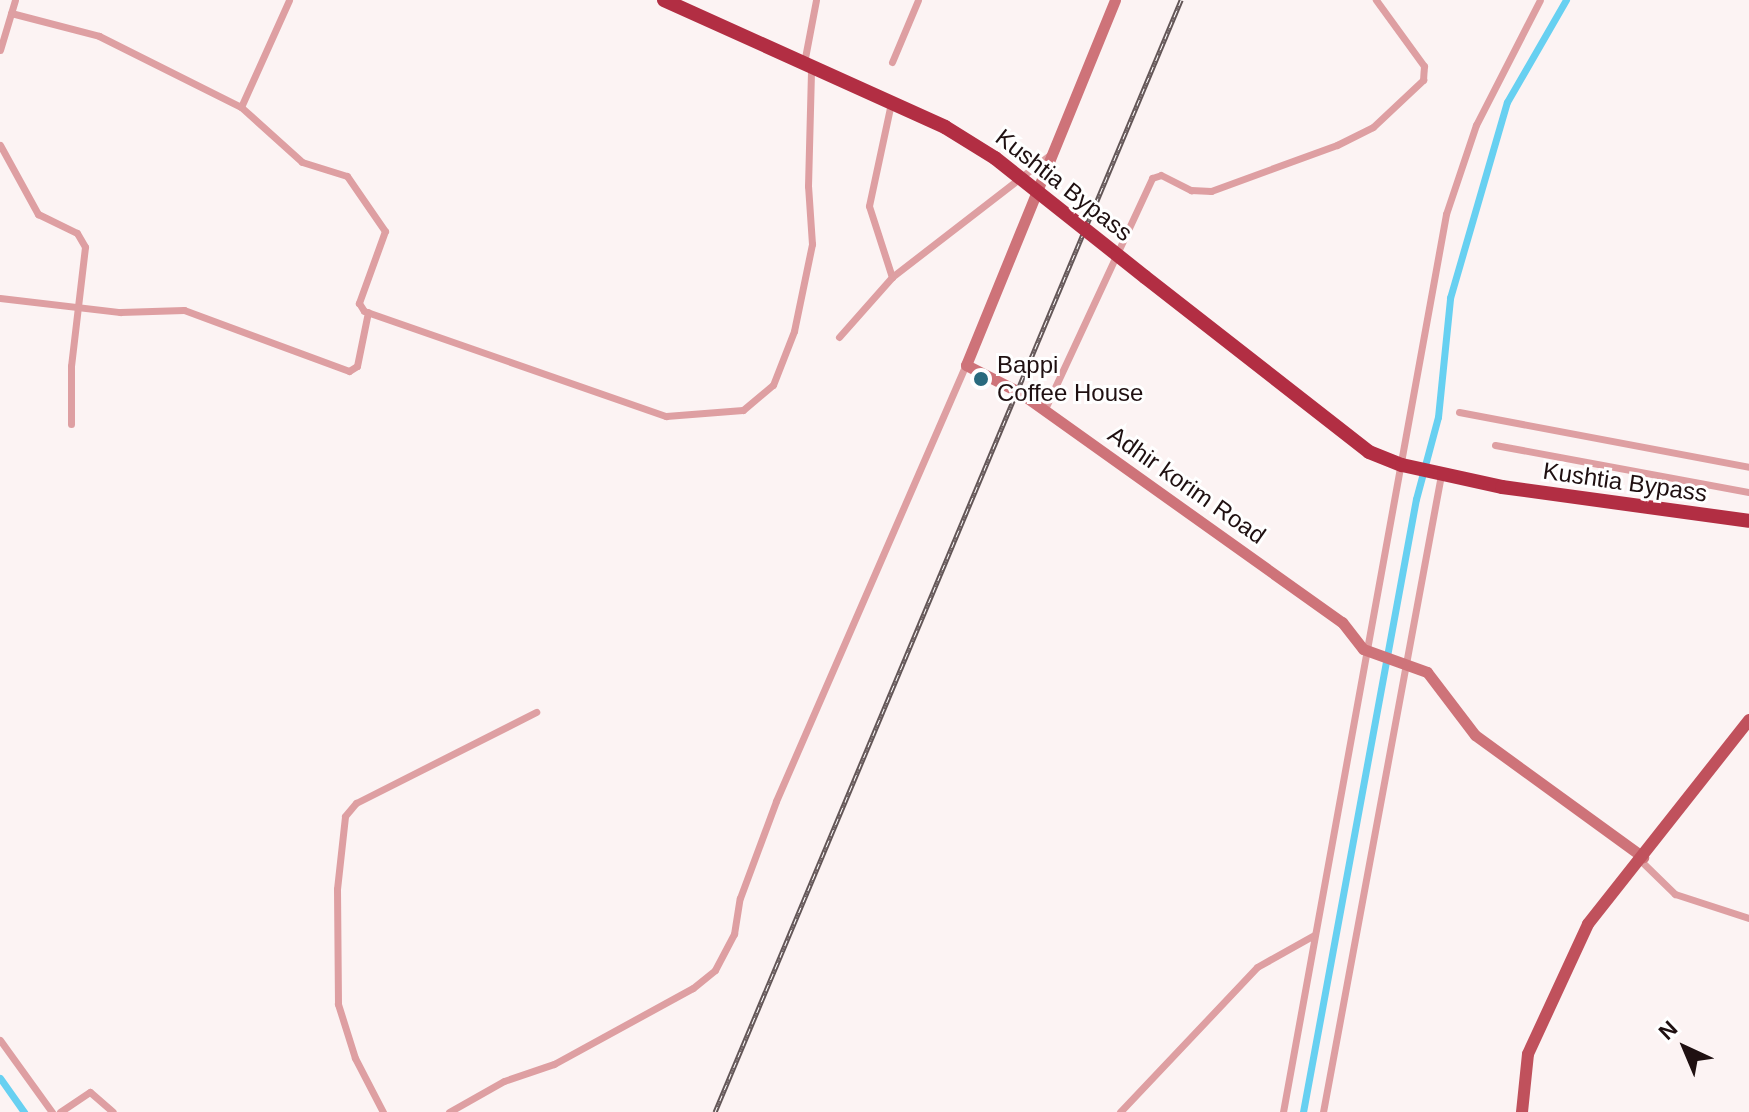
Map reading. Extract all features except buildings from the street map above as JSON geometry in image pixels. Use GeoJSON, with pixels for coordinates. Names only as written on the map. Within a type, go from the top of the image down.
{"type":"FeatureCollection","features":[{"type":"Feature","properties":{"kind":"highway","name":"Kushtia Bypass"},"geometry":{"type":"LineString","coordinates":[[664,0],[959,134],[995,158],[1369,452],[1400,465],[1440,475],[1749,521]]}},
{"type":"Feature","properties":{"kind":"main road"},"geometry":{"type":"LineString","coordinates":[[966,365],[1115,0]]}},
{"type":"Feature","properties":{"kind":"main road","name":"Adhir korim Road"},"geometry":{"type":"LineString","coordinates":[[966,365],[1044,411],[1342,622],[1370,652]]}},
{"type":"Feature","properties":{"kind":"main road"},"geometry":{"type":"LineString","coordinates":[[1370,652],[1407,661],[1427,672],[1475,735],[1642,858]]}},
{"type":"Feature","properties":{"kind":"main road"},"geometry":{"type":"LineString","coordinates":[[1522,1112],[1528,1054],[1572,957],[1597,911],[1749,720]]}},
{"type":"Feature","properties":{"kind":"street"},"geometry":{"type":"LineString","coordinates":[[0,50],[15,0]]}},
{"type":"Feature","properties":{"kind":"street"},"geometry":{"type":"LineString","coordinates":[[241,107],[289,0]]}},
{"type":"Feature","properties":{"kind":"street"},"geometry":{"type":"LineString","coordinates":[[892,62],[918,0]]}},
{"type":"Feature","properties":{"kind":"street"},"geometry":{"type":"LineString","coordinates":[[1044,411],[1152,178],[1161,175],[1191,190],[1211,191],[1309,156],[1373,127],[1423,80],[1424,66],[1376,0]]}},
{"type":"Feature","properties":{"kind":"street"},"geometry":{"type":"LineString","coordinates":[[1283,1112],[1314,935],[1370,652],[1400,465],[1446,214],[1464,154],[1505,61],[1540,0]]}},
{"type":"Feature","properties":{"kind":"street"},"geometry":{"type":"LineString","coordinates":[[11,13],[99,36],[241,107],[291,155],[347,176],[383,224],[385,241],[359,303],[368,312],[650,412],[728,414],[756,403],[773,385],[794,331],[809,266],[807,67],[815,1]]}},
{"type":"Feature","properties":{"kind":"street"},"geometry":{"type":"LineString","coordinates":[[891,103],[869,206],[892,277]]}},
{"type":"Feature","properties":{"kind":"street"},"geometry":{"type":"LineString","coordinates":[[0,145],[38,214],[82,237],[86,269],[71,366],[71,424]]}},
{"type":"Feature","properties":{"kind":"street"},"geometry":{"type":"LineString","coordinates":[[839,337],[892,277],[1053,153]]}},
{"type":"Feature","properties":{"kind":"street"},"geometry":{"type":"LineString","coordinates":[[0,298],[162,314],[184,310],[349,371],[357,366],[368,312]]}},
{"type":"Feature","properties":{"kind":"street"},"geometry":{"type":"LineString","coordinates":[[449,1112],[504,1081],[554,1064],[693,988],[715,970],[734,934],[740,898],[776,801],[966,365]]}},
{"type":"Feature","properties":{"kind":"street"},"geometry":{"type":"LineString","coordinates":[[1459,412],[1749,467]]}},
{"type":"Feature","properties":{"kind":"street"},"geometry":{"type":"LineString","coordinates":[[1495,445],[1749,492]]}},
{"type":"Feature","properties":{"kind":"street"},"geometry":{"type":"LineString","coordinates":[[1323,1112],[1440,475]]}},
{"type":"Feature","properties":{"kind":"street"},"geometry":{"type":"LineString","coordinates":[[383,1112],[355,1058],[338,1004],[337,889],[345,816],[356,803],[536,712]]}},
{"type":"Feature","properties":{"kind":"street"},"geometry":{"type":"LineString","coordinates":[[1642,858],[1675,894],[1749,918]]}},
{"type":"Feature","properties":{"kind":"street"},"geometry":{"type":"LineString","coordinates":[[1120,1112],[1257,967],[1314,935]]}},
{"type":"Feature","properties":{"kind":"street"},"geometry":{"type":"LineString","coordinates":[[0,1040],[52,1112]]}},
{"type":"Feature","properties":{"kind":"street"},"geometry":{"type":"LineString","coordinates":[[60,1112],[90,1092],[113,1112]]}},
{"type":"Feature","properties":{"kind":"waterway"},"geometry":{"type":"LineString","coordinates":[[1303,1112],[1416,499],[1438,417],[1450,298],[1507,102],[1566,0]]}},
{"type":"Feature","properties":{"kind":"waterway"},"geometry":{"type":"LineString","coordinates":[[0,1078],[24,1112]]}},
{"type":"Feature","properties":{"kind":"railway"},"geometry":{"type":"LineString","coordinates":[[715,1112],[1181,0]]}},
{"type":"Feature","properties":{"kind":"place","name":"Bappi Coffee House"},"geometry":{"type":"Point","coordinates":[981,379]}}]}
